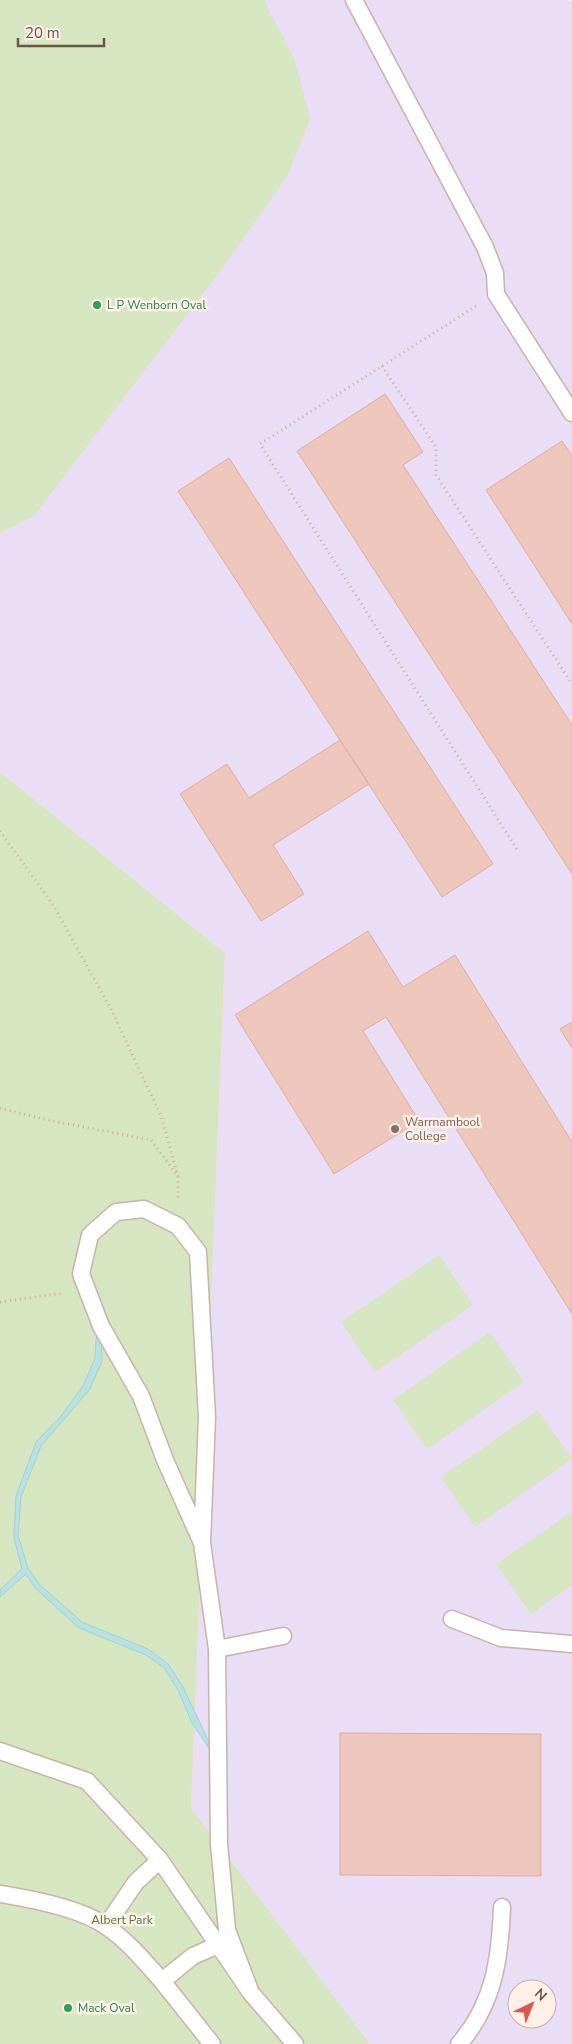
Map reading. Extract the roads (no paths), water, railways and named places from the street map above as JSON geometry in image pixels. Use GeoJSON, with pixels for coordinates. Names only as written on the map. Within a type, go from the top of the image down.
{"type":"FeatureCollection","features":[{"type":"Feature","properties":{"kind":"lane"},"geometry":{"type":"LineString","coordinates":[[354,0],[485,247],[495,274],[496,294],[572,413]]}},
{"type":"Feature","properties":{"kind":"lane"},"geometry":{"type":"LineString","coordinates":[[202,1543],[165,1460],[141,1396],[101,1326],[81,1274],[90,1234],[116,1212],[144,1209],[178,1226],[198,1252],[207,1417],[202,1543],[217,1648],[219,1844],[227,1930],[251,1993]]}},
{"type":"Feature","properties":{"kind":"lane"},"geometry":{"type":"LineString","coordinates":[[452,1619],[501,1638],[572,1644]]}},
{"type":"Feature","properties":{"kind":"lane"},"geometry":{"type":"LineString","coordinates":[[217,1648],[283,1636]]}},
{"type":"Feature","properties":{"kind":"lane"},"geometry":{"type":"LineString","coordinates":[[0,1751],[86,1781],[160,1860],[251,1993],[295,2044]]}},
{"type":"Feature","properties":{"kind":"lane"},"geometry":{"type":"LineString","coordinates":[[106,1926],[136,1882],[160,1860]]}},
{"type":"Feature","properties":{"kind":"lane"},"geometry":{"type":"LineString","coordinates":[[0,1894],[46,1902],[106,1926],[135,1950],[212,2044]]}},
{"type":"Feature","properties":{"kind":"lane"},"geometry":{"type":"LineString","coordinates":[[459,2044],[475,2025],[494,1982],[501,1944],[502,1907]]}},
{"type":"Feature","properties":{"kind":"lane"},"geometry":{"type":"LineString","coordinates":[[162,1981],[193,1956],[218,1945]]}},
{"type":"Feature","properties":{"kind":"water"},"geometry":{"type":"Polygon","coordinates":[[[101,1326],[102,1361],[90,1389],[41,1446],[21,1497],[18,1536],[28,1568],[39,1584],[82,1622],[148,1649],[168,1664],[183,1687],[219,1763],[192,1723],[178,1690],[164,1668],[146,1655],[79,1628],[35,1588],[26,1574],[0,1597],[0,1590],[22,1569],[14,1538],[16,1496],[36,1442],[61,1416],[84,1384],[95,1358],[96,1339],[101,1326]]]}},
{"type":"Feature","properties":{"kind":"place","name":"L P Wenborn Oval"},"geometry":{"type":"Point","coordinates":[97,305]}},
{"type":"Feature","properties":{"kind":"place","name":"Warrnambool College"},"geometry":{"type":"Point","coordinates":[395,1129]}},
{"type":"Feature","properties":{"kind":"place","name":"Mack Oval"},"geometry":{"type":"Point","coordinates":[68,2008]}},
{"type":"Feature","properties":{"kind":"park label","name":"Albert Park"},"geometry":{"type":"Point","coordinates":[122,1920]}}]}
